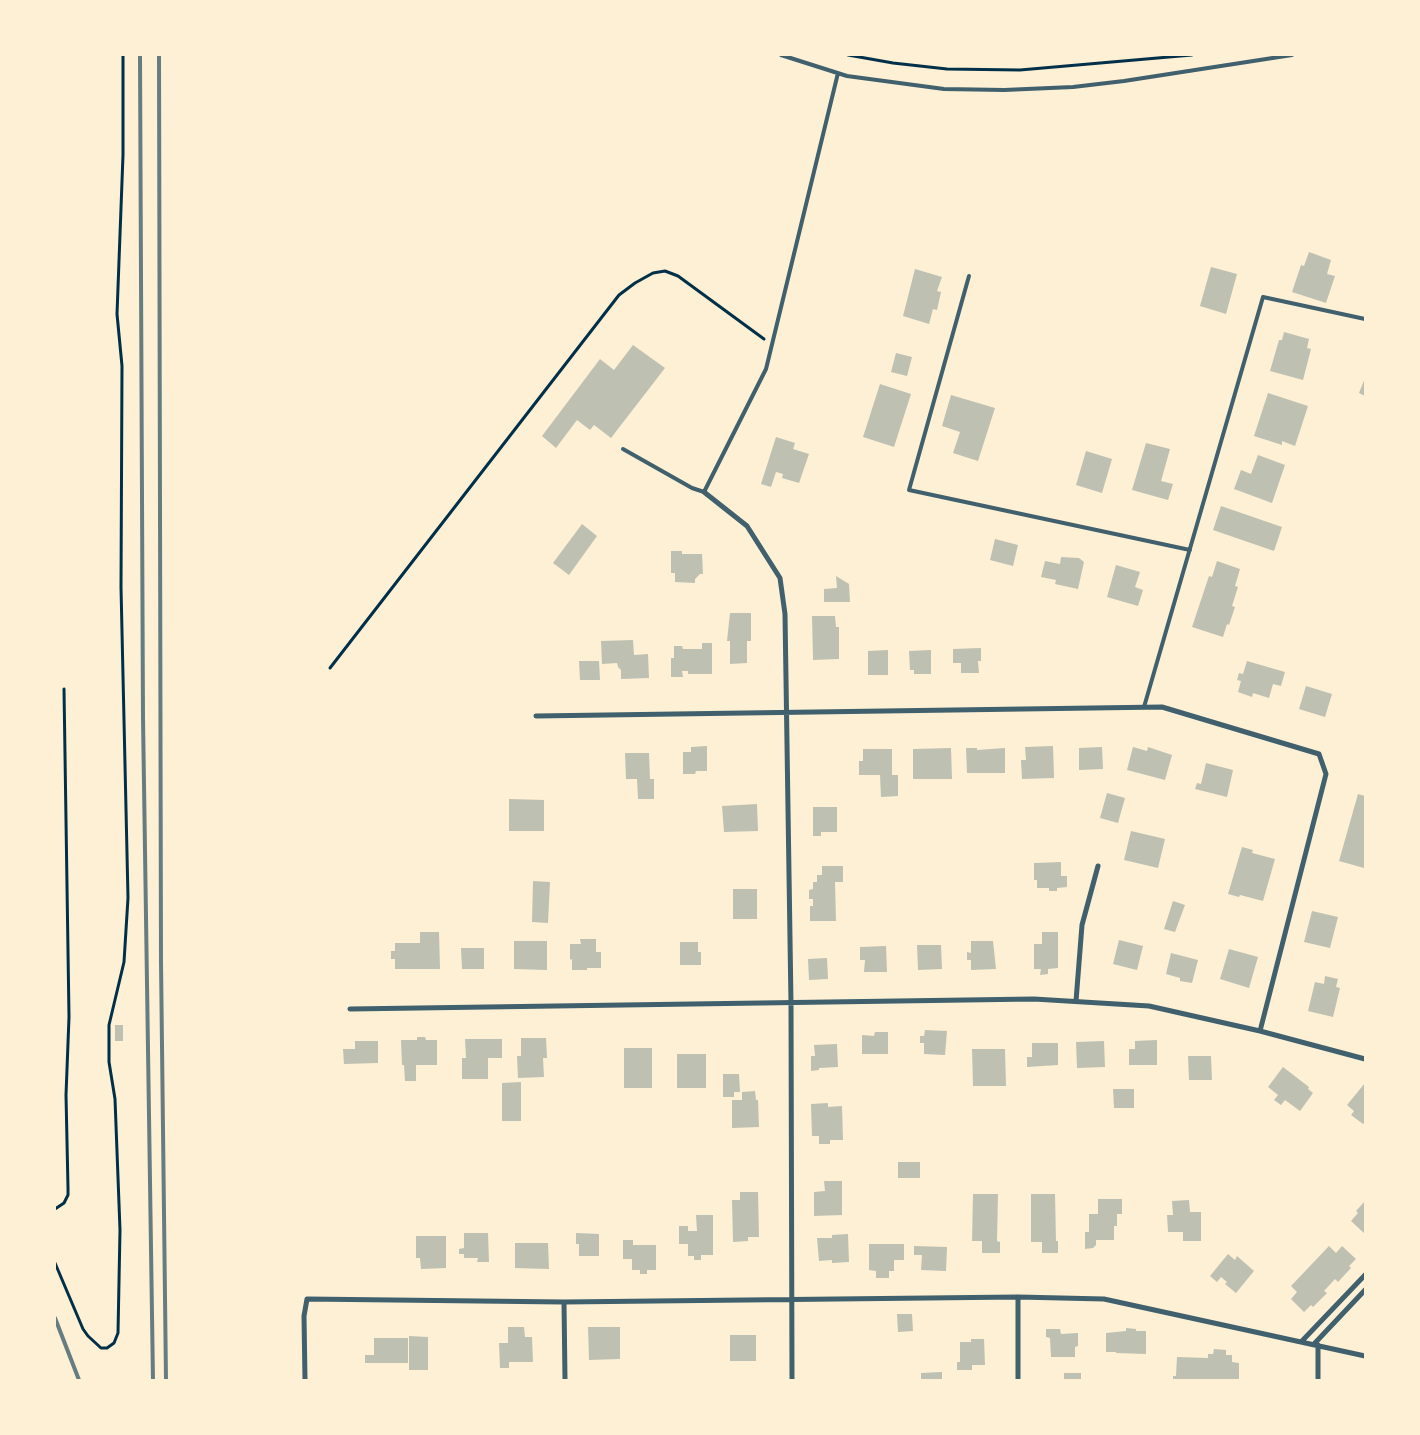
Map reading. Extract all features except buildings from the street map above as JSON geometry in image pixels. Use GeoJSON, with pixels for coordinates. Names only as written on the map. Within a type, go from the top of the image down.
{"type":"FeatureCollection","features":[{"type":"Feature","properties":{"kind":"street"},"geometry":{"type":"LineString","coordinates":[[704,492],[747,526],[780,578],[784,614],[792,1003],[792,1380]]}},
{"type":"Feature","properties":{"kind":"street"},"geometry":{"type":"LineString","coordinates":[[536,716],[1162,707],[1319,754],[1326,774],[1260,1032]]}},
{"type":"Feature","properties":{"kind":"street"},"geometry":{"type":"LineString","coordinates":[[1076,1001],[1082,925],[1098,866]]}},
{"type":"Feature","properties":{"kind":"street"},"geometry":{"type":"LineString","coordinates":[[350,1009],[1034,999],[1076,1001],[1149,1006],[1365,1059]]}},
{"type":"Feature","properties":{"kind":"street"},"geometry":{"type":"LineString","coordinates":[[1302,1341],[1365,1275]]}},
{"type":"Feature","properties":{"kind":"street"},"geometry":{"type":"LineString","coordinates":[[1318,1380],[1316,1344],[1365,1290]]}},
{"type":"Feature","properties":{"kind":"street"},"geometry":{"type":"LineString","coordinates":[[1018,1297],[1018,1380]]}},
{"type":"Feature","properties":{"kind":"street"},"geometry":{"type":"LineString","coordinates":[[305,1380],[304,1316],[307,1299],[564,1302],[1018,1297],[1104,1299],[1365,1356]]}},
{"type":"Feature","properties":{"kind":"street"},"geometry":{"type":"LineString","coordinates":[[564,1302],[565,1380]]}},
{"type":"Feature","properties":{"kind":"lane"},"geometry":{"type":"LineString","coordinates":[[781,55],[838,74],[944,89],[1073,87],[1292,55]]}},
{"type":"Feature","properties":{"kind":"lane"},"geometry":{"type":"LineString","coordinates":[[623,449],[692,488],[704,492],[766,369],[838,74]]}},
{"type":"Feature","properties":{"kind":"lane"},"geometry":{"type":"LineString","coordinates":[[969,276],[909,490],[1190,550]]}},
{"type":"Feature","properties":{"kind":"lane"},"geometry":{"type":"LineString","coordinates":[[1144,707],[1264,297],[1365,319]]}},
{"type":"Feature","properties":{"kind":"path"},"geometry":{"type":"LineString","coordinates":[[55,1263],[83,1329],[101,1348],[108,1348],[114,1343],[118,1333],[120,1230],[115,1099],[109,1062],[109,1025],[124,962],[128,898],[121,587],[122,366],[117,314],[123,155],[123,55]]}},
{"type":"Feature","properties":{"kind":"path"},"geometry":{"type":"LineString","coordinates":[[848,55],[893,63],[947,69],[1020,70],[1192,55]]}},
{"type":"Feature","properties":{"kind":"path"},"geometry":{"type":"LineString","coordinates":[[330,668],[619,295],[635,283],[653,274],[665,272],[678,276],[772,345]]}},
{"type":"Feature","properties":{"kind":"path"},"geometry":{"type":"LineString","coordinates":[[55,1209],[64,1204],[68,1188],[66,1095],[69,1017],[64,689]]}},
{"type":"Feature","properties":{"kind":"railway"},"geometry":{"type":"LineString","coordinates":[[140,55],[143,718],[153,1380]]}},
{"type":"Feature","properties":{"kind":"railway"},"geometry":{"type":"LineString","coordinates":[[159,55],[161,962],[166,1380]]}},
{"type":"Feature","properties":{"kind":"railway"},"geometry":{"type":"LineString","coordinates":[[55,1318],[79,1380]]}}]}
